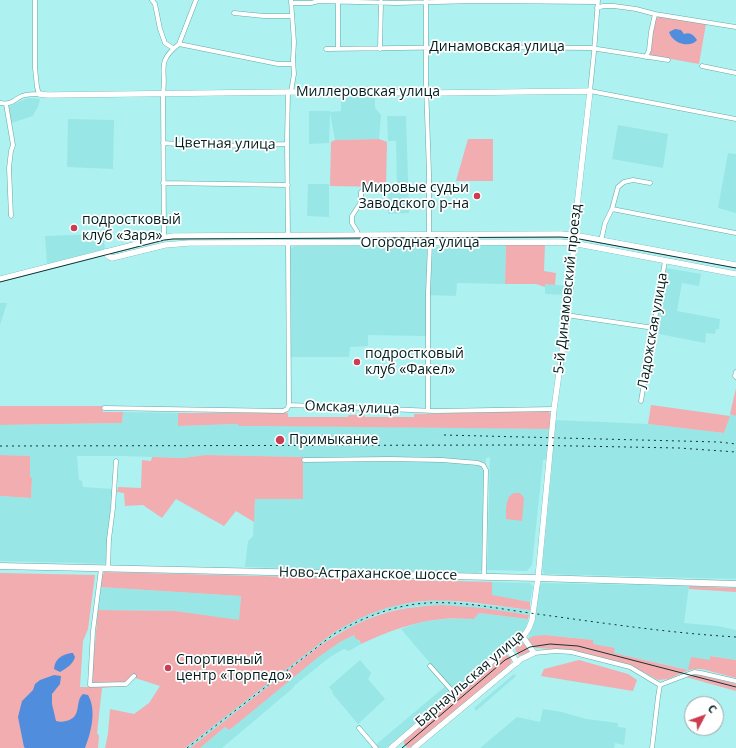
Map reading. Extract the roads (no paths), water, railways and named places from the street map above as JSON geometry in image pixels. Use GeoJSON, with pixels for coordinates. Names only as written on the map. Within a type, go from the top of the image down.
{"type":"FeatureCollection","features":[{"type":"Feature","properties":{"kind":"main road","name":"Ново-Астраханское шоссе"},"geometry":{"type":"LineString","coordinates":[[0,566],[736,584]]}},
{"type":"Feature","properties":{"kind":"street"},"geometry":{"type":"LineString","coordinates":[[35,0],[35,68],[39,94]]}},
{"type":"Feature","properties":{"kind":"street"},"geometry":{"type":"LineString","coordinates":[[152,0],[155,4],[160,29],[165,43],[173,48]]}},
{"type":"Feature","properties":{"kind":"street"},"geometry":{"type":"LineString","coordinates":[[164,237],[163,63],[173,48],[179,44],[196,0]]}},
{"type":"Feature","properties":{"kind":"street"},"geometry":{"type":"LineString","coordinates":[[288,235],[288,144],[290,92],[294,74],[294,42],[291,1],[310,3],[319,1],[396,3],[426,1],[598,1]]}},
{"type":"Feature","properties":{"kind":"street"},"geometry":{"type":"LineString","coordinates":[[426,1],[429,234]]}},
{"type":"Feature","properties":{"kind":"street","name":"5-й Динамовский проезд"},"geometry":{"type":"LineString","coordinates":[[538,578],[552,446],[554,409],[570,294],[574,235],[590,91],[598,1]]}},
{"type":"Feature","properties":{"kind":"street"},"geometry":{"type":"LineString","coordinates":[[338,2],[338,49]]}},
{"type":"Feature","properties":{"kind":"street"},"geometry":{"type":"LineString","coordinates":[[380,49],[381,2]]}},
{"type":"Feature","properties":{"kind":"street"},"geometry":{"type":"LineString","coordinates":[[597,8],[603,6],[614,6],[636,9],[655,14],[736,26]]}},
{"type":"Feature","properties":{"kind":"street"},"geometry":{"type":"LineString","coordinates":[[234,13],[264,16],[292,16]]}},
{"type":"Feature","properties":{"kind":"street"},"geometry":{"type":"LineString","coordinates":[[646,57],[649,50],[655,14]]}},
{"type":"Feature","properties":{"kind":"street"},"geometry":{"type":"LineString","coordinates":[[179,44],[278,64],[293,64]]}},
{"type":"Feature","properties":{"kind":"street","name":"Динамовская улица"},"geometry":{"type":"LineString","coordinates":[[326,50],[427,47],[594,48],[668,60]]}},
{"type":"Feature","properties":{"kind":"street"},"geometry":{"type":"LineString","coordinates":[[702,66],[736,73],[736,68]]}},
{"type":"Feature","properties":{"kind":"street","name":"Миллеровская улица"},"geometry":{"type":"LineString","coordinates":[[6,104],[14,102],[22,96],[39,94],[590,91],[736,119]]}},
{"type":"Feature","properties":{"kind":"street"},"geometry":{"type":"LineString","coordinates":[[0,103],[6,104],[13,145],[10,151],[9,168],[10,216]]}},
{"type":"Feature","properties":{"kind":"street","name":"Цветная улица"},"geometry":{"type":"LineString","coordinates":[[163,143],[221,146],[288,144]]}},
{"type":"Feature","properties":{"kind":"street"},"geometry":{"type":"LineString","coordinates":[[601,241],[605,223],[612,209],[618,187],[624,182],[634,180],[650,183]]}},
{"type":"Feature","properties":{"kind":"street"},"geometry":{"type":"LineString","coordinates":[[163,183],[288,185]]}},
{"type":"Feature","properties":{"kind":"street"},"geometry":{"type":"LineString","coordinates":[[357,234],[357,231],[352,223],[352,216],[360,202],[361,192]]}},
{"type":"Feature","properties":{"kind":"street"},"geometry":{"type":"LineString","coordinates":[[612,209],[736,233]]}},
{"type":"Feature","properties":{"kind":"street","name":"Огородная улица"},"geometry":{"type":"LineString","coordinates":[[0,279],[164,237],[173,236],[561,234],[574,235],[736,265]]}},
{"type":"Feature","properties":{"kind":"street","name":"Огородная улица"},"geometry":{"type":"LineString","coordinates":[[105,252],[112,258],[174,244],[553,242],[574,244],[736,274]]}},
{"type":"Feature","properties":{"kind":"street"},"geometry":{"type":"LineString","coordinates":[[288,243],[289,405]]}},
{"type":"Feature","properties":{"kind":"street"},"geometry":{"type":"LineString","coordinates":[[428,410],[428,293],[430,243]]}},
{"type":"Feature","properties":{"kind":"street","name":"Ладожская улица"},"geometry":{"type":"LineString","coordinates":[[641,401],[665,261]]}},
{"type":"Feature","properties":{"kind":"street"},"geometry":{"type":"LineString","coordinates":[[566,316],[654,328]]}},
{"type":"Feature","properties":{"kind":"street","name":"Омская улица"},"geometry":{"type":"LineString","coordinates":[[104,408],[283,411],[287,409],[289,405],[428,410],[554,409]]}},
{"type":"Feature","properties":{"kind":"street"},"geometry":{"type":"LineString","coordinates":[[304,460],[442,460],[478,463],[483,465],[486,470],[484,577]]}},
{"type":"Feature","properties":{"kind":"street"},"geometry":{"type":"LineString","coordinates":[[108,569],[109,539],[114,508],[116,461]]}},
{"type":"Feature","properties":{"kind":"street"},"geometry":{"type":"LineString","coordinates":[[101,569],[93,631],[90,685],[126,684],[134,676]]}},
{"type":"Feature","properties":{"kind":"street","name":"Барнаульская улица"},"geometry":{"type":"LineString","coordinates":[[391,748],[508,648],[523,637],[532,620],[538,578]]}},
{"type":"Feature","properties":{"kind":"street"},"geometry":{"type":"LineString","coordinates":[[523,637],[534,653]]}},
{"type":"Feature","properties":{"kind":"street"},"geometry":{"type":"LineString","coordinates":[[508,648],[517,662]]}},
{"type":"Feature","properties":{"kind":"street","name":"Барнаульская улица"},"geometry":{"type":"LineString","coordinates":[[414,748],[517,662],[534,653],[556,651],[571,652],[630,667],[660,686]]}},
{"type":"Feature","properties":{"kind":"street"},"geometry":{"type":"LineString","coordinates":[[430,666],[454,694]]}},
{"type":"Feature","properties":{"kind":"street"},"geometry":{"type":"LineString","coordinates":[[652,748],[660,686],[694,672],[736,681]]}},
{"type":"Feature","properties":{"kind":"street"},"geometry":{"type":"LineString","coordinates":[[359,728],[376,748]]}},
{"type":"Feature","properties":{"kind":"water"},"geometry":{"type":"Polygon","coordinates":[[[675,29],[681,30],[684,34],[691,34],[697,40],[690,44],[682,44],[677,42],[669,32],[675,29]]]}},
{"type":"Feature","properties":{"kind":"water"},"geometry":{"type":"Polygon","coordinates":[[[73,653],[75,657],[69,666],[60,672],[54,669],[57,660],[73,653]]]}},
{"type":"Feature","properties":{"kind":"water"},"geometry":{"type":"Polygon","coordinates":[[[54,675],[61,676],[60,684],[52,694],[52,704],[56,721],[66,721],[75,716],[80,697],[83,694],[88,695],[91,701],[93,714],[92,722],[85,748],[24,747],[18,717],[22,701],[33,690],[35,684],[40,680],[54,675]]]}},
{"type":"Feature","properties":{"kind":"tram line"},"geometry":{"type":"LineString","coordinates":[[0,282],[164,240],[173,239],[560,237],[574,238],[736,268]]}},
{"type":"Feature","properties":{"kind":"tram line"},"geometry":{"type":"LineString","coordinates":[[402,748],[505,660],[530,647],[550,644],[578,646],[736,687]]}},
{"type":"Feature","properties":{"kind":"railway"},"geometry":{"type":"LineString","coordinates":[[444,435],[719,442],[736,444]]}},
{"type":"Feature","properties":{"kind":"railway"},"geometry":{"type":"LineString","coordinates":[[0,446],[524,445],[679,448],[736,452]]}},
{"type":"Feature","properties":{"kind":"railway"},"geometry":{"type":"LineString","coordinates":[[187,748],[334,634],[374,615],[395,608],[431,603],[462,604],[636,627],[736,637]]}},
{"type":"Feature","properties":{"kind":"place","name":"Мировые судьи Заводского р-на"},"geometry":{"type":"Point","coordinates":[477,196]}},
{"type":"Feature","properties":{"kind":"place","name":"подростковый клуб «Заря»"},"geometry":{"type":"Point","coordinates":[74,228]}},
{"type":"Feature","properties":{"kind":"place","name":"подростковый клуб «Факел»"},"geometry":{"type":"Point","coordinates":[357,362]}},
{"type":"Feature","properties":{"kind":"place","name":"Примыкание"},"geometry":{"type":"Point","coordinates":[280,440]}},
{"type":"Feature","properties":{"kind":"place","name":"Спортивный центр «Торпедо»"},"geometry":{"type":"Point","coordinates":[168,668]}}]}
